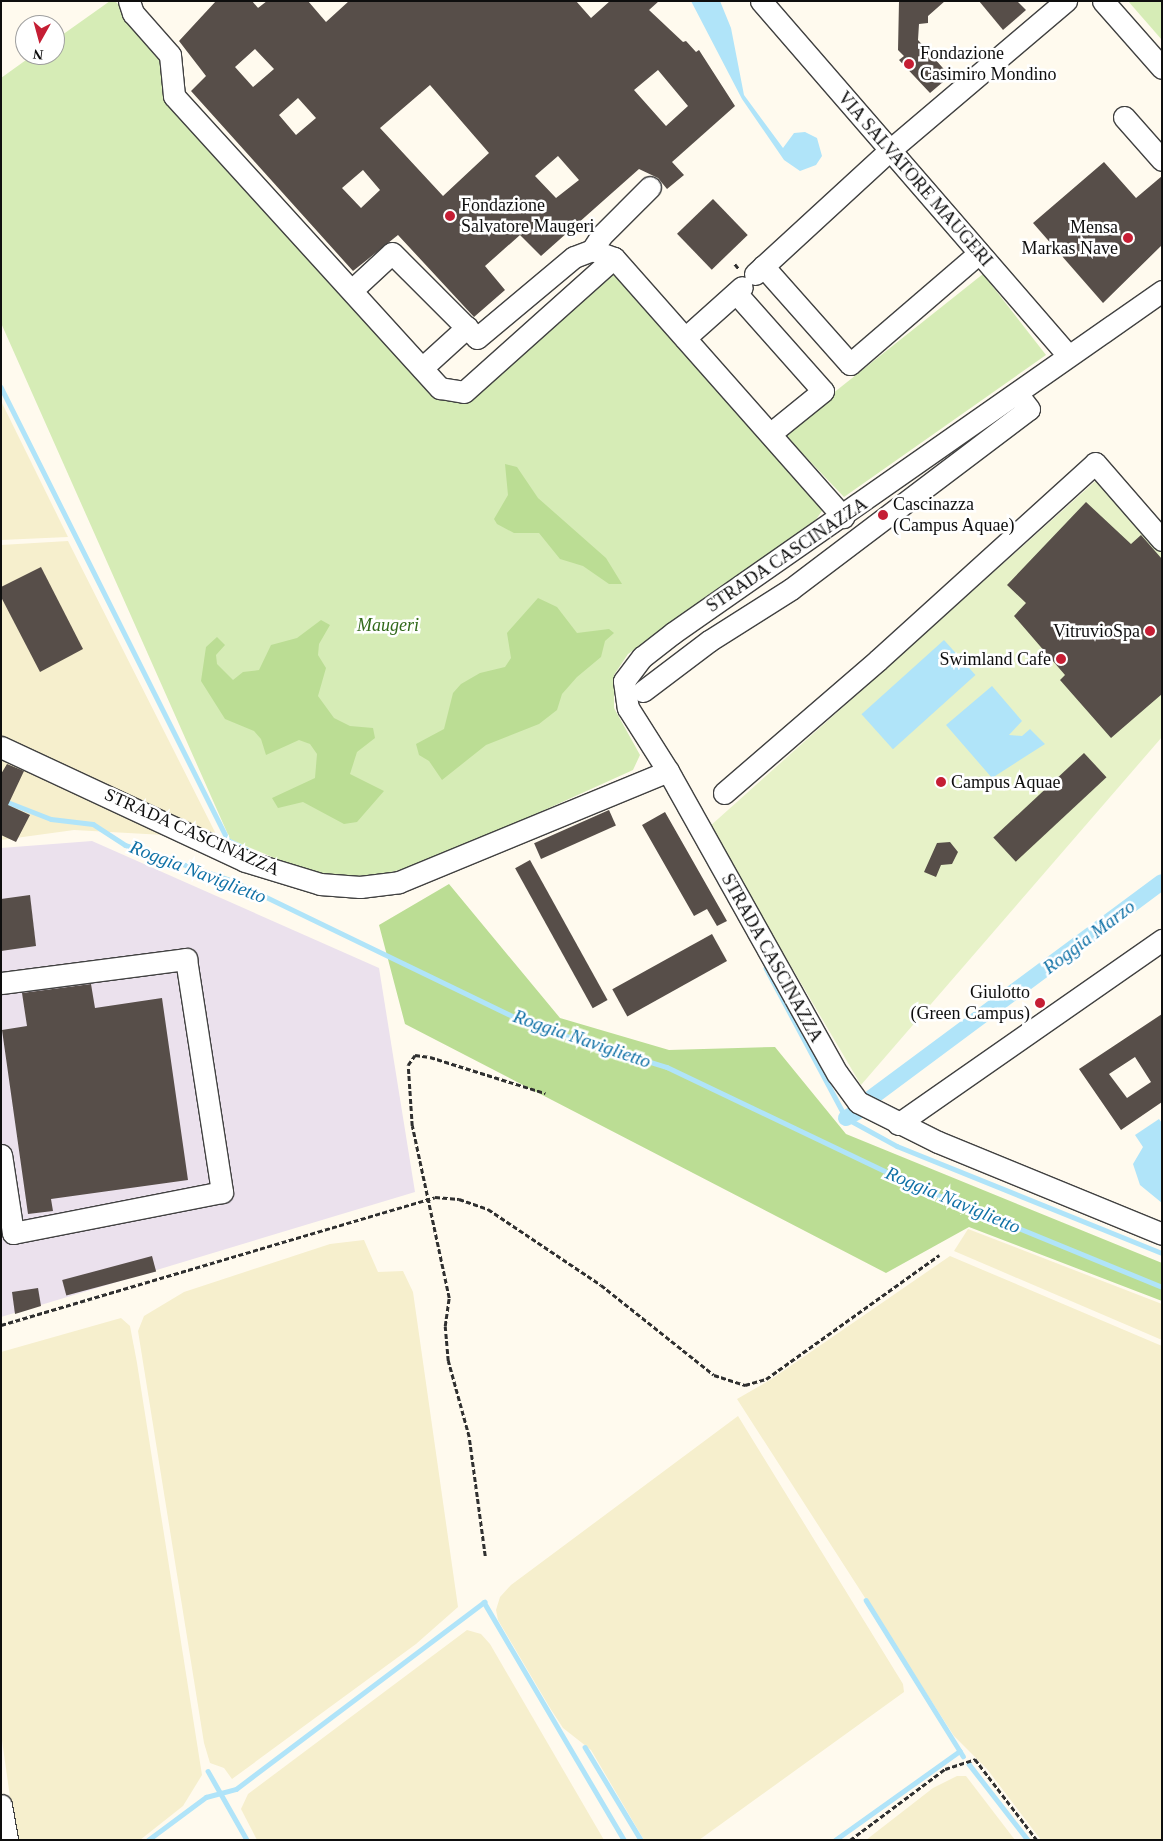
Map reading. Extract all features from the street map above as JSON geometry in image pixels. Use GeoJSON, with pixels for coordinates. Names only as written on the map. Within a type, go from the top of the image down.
{"type":"FeatureCollection","features":[{"type":"Feature","properties":{"kind":"street"},"geometry":{"type":"LineString","coordinates":[[128,1],[133,13],[170,55],[174,96],[440,388],[464,392],[614,258]]}},
{"type":"Feature","properties":{"kind":"street","name":"VIA SALVATORE MAUGERI"},"geometry":{"type":"LineString","coordinates":[[761,1],[1068,356]]}},
{"type":"Feature","properties":{"kind":"street"},"geometry":{"type":"LineString","coordinates":[[685,338],[890,150],[1066,1]]}},
{"type":"Feature","properties":{"kind":"street"},"geometry":{"type":"LineString","coordinates":[[1103,1],[1161,65]]}},
{"type":"Feature","properties":{"kind":"street"},"geometry":{"type":"LineString","coordinates":[[1124,117],[1162,160]]}},
{"type":"Feature","properties":{"kind":"street"},"geometry":{"type":"LineString","coordinates":[[592,250],[601,236],[650,187]]}},
{"type":"Feature","properties":{"kind":"street"},"geometry":{"type":"LineString","coordinates":[[352,290],[392,253],[477,338],[574,256],[592,250],[614,258],[843,517]]}},
{"type":"Feature","properties":{"kind":"street"},"geometry":{"type":"LineString","coordinates":[[749,280],[850,364],[979,253]]}},
{"type":"Feature","properties":{"kind":"street"},"geometry":{"type":"LineString","coordinates":[[749,280],[823,391],[770,433]]}},
{"type":"Feature","properties":{"kind":"street","name":"STRADA CASCINAZZA"},"geometry":{"type":"LineString","coordinates":[[1162,291],[1068,356],[1018,395],[673,633],[642,657],[624,681],[628,708],[668,771],[837,1073],[858,1102],[898,1124],[1162,1234]]}},
{"type":"Feature","properties":{"kind":"street"},"geometry":{"type":"LineString","coordinates":[[422,368],[467,327]]}},
{"type":"Feature","properties":{"kind":"street"},"geometry":{"type":"LineString","coordinates":[[643,691],[692,654],[791,589],[1029,409],[1018,395]]}},
{"type":"Feature","properties":{"kind":"street"},"geometry":{"type":"LineString","coordinates":[[724,793],[878,660],[1094,463],[1162,540]]}},
{"type":"Feature","properties":{"kind":"street"},"geometry":{"type":"LineString","coordinates":[[902,476],[916,494]]}},
{"type":"Feature","properties":{"kind":"street"},"geometry":{"type":"LineString","coordinates":[[772,566],[791,589]]}},
{"type":"Feature","properties":{"kind":"street"},"geometry":{"type":"LineString","coordinates":[[673,633],[692,654]]}},
{"type":"Feature","properties":{"kind":"street","name":"STRADA CASCINAZZA"},"geometry":{"type":"LineString","coordinates":[[1,747],[245,860],[320,884],[360,887],[399,882],[668,771]]}},
{"type":"Feature","properties":{"kind":"street"},"geometry":{"type":"LineString","coordinates":[[898,1124],[1162,940]]}},
{"type":"Feature","properties":{"kind":"street"},"geometry":{"type":"LineString","coordinates":[[1,983],[186,959],[222,1192],[12,1233],[1,1155]]}},
{"type":"Feature","properties":{"kind":"street"},"geometry":{"type":"LineString","coordinates":[[1,1805],[7,1840]]}},
{"type":"Feature","properties":{"kind":"path"},"geometry":{"type":"LineString","coordinates":[[485,1556],[469,1437],[448,1361],[445,1277],[427,1200],[408,1089],[408,1065],[415,1055],[545,1093]]}},
{"type":"Feature","properties":{"kind":"path"},"geometry":{"type":"LineString","coordinates":[[1,1325],[435,1197],[459,1199],[488,1209],[601,1285],[714,1375],[745,1385],[766,1378],[939,1255]]}},
{"type":"Feature","properties":{"kind":"path"},"geometry":{"type":"LineString","coordinates":[[850,1840],[945,1770],[975,1759],[1037,1840]]}},
{"type":"Feature","properties":{"kind":"shaded area"},"geometry":{"type":"Polygon","coordinates":[[[1,401],[68,537],[1,540],[1,401]]]}},
{"type":"Feature","properties":{"kind":"shaded area"},"geometry":{"type":"Polygon","coordinates":[[[68,541],[218,838],[74,830],[1,840],[1,545],[68,541]]]}},
{"type":"Feature","properties":{"kind":"shaded area"},"geometry":{"type":"Polygon","coordinates":[[[92,841],[379,968],[415,1192],[1,1317],[1,848],[92,841]]]}},
{"type":"Feature","properties":{"kind":"shaded area"},"geometry":{"type":"Polygon","coordinates":[[[968,1229],[1162,1304],[1162,1340],[954,1251],[968,1229]]]}},
{"type":"Feature","properties":{"kind":"shaded area"},"geometry":{"type":"Polygon","coordinates":[[[364,1240],[378,1272],[403,1271],[413,1292],[458,1607],[416,1644],[232,1779],[224,1768],[210,1763],[204,1743],[138,1331],[144,1316],[184,1292],[330,1244],[364,1240]]]}},
{"type":"Feature","properties":{"kind":"shaded area"},"geometry":{"type":"Polygon","coordinates":[[[950,1256],[1162,1346],[1162,1840],[1041,1840],[987,1769],[954,1736],[737,1399],[770,1380],[950,1256]]]}},
{"type":"Feature","properties":{"kind":"shaded area"},"geometry":{"type":"Polygon","coordinates":[[[121,1318],[130,1326],[137,1363],[202,1775],[183,1806],[140,1840],[16,1840],[1,1733],[1,1352],[121,1318]]]}},
{"type":"Feature","properties":{"kind":"shaded area"},"geometry":{"type":"Polygon","coordinates":[[[738,1416],[903,1684],[904,1692],[699,1840],[644,1840],[591,1750],[563,1728],[550,1708],[498,1620],[496,1610],[500,1597],[511,1585],[738,1416]]]}},
{"type":"Feature","properties":{"kind":"shaded area"},"geometry":{"type":"Polygon","coordinates":[[[467,1630],[481,1634],[490,1644],[604,1840],[257,1840],[241,1809],[248,1794],[467,1630]]]}},
{"type":"Feature","properties":{"kind":"shaded area"},"geometry":{"type":"Polygon","coordinates":[[[957,1776],[966,1776],[1015,1840],[866,1840],[933,1788],[957,1776]]]}},
{"type":"Feature","properties":{"kind":"green space","name":"Maugeri"},"geometry":{"type":"Polygon","coordinates":[[[110,1],[115,1],[169,56],[172,97],[441,399],[613,270],[824,508],[815,521],[628,654],[614,675],[614,708],[640,755],[633,770],[436,859],[385,874],[344,877],[302,870],[230,839],[1,323],[1,78],[19,65],[65,65],[65,33],[110,1]]]}},
{"type":"Feature","properties":{"kind":"green space"},"geometry":{"type":"Polygon","coordinates":[[[1128,1],[1162,1],[1162,40],[1128,1]]]}},
{"type":"Feature","properties":{"kind":"green space"},"geometry":{"type":"Polygon","coordinates":[[[983,274],[1046,355],[844,497],[783,433],[983,274]]]}},
{"type":"Feature","properties":{"kind":"green space"},"geometry":{"type":"Polygon","coordinates":[[[505,464],[517,467],[538,498],[606,558],[622,584],[609,584],[583,566],[560,559],[539,533],[514,533],[497,524],[494,519],[508,495],[505,464]]]}},
{"type":"Feature","properties":{"kind":"green space","name":"Campus Aquae"},"geometry":{"type":"Polygon","coordinates":[[[1110,468],[1162,526],[1162,737],[861,1085],[709,827],[1110,468]]]}},
{"type":"Feature","properties":{"kind":"green space"},"geometry":{"type":"Polygon","coordinates":[[[538,598],[557,607],[577,633],[609,629],[614,633],[605,641],[601,657],[577,677],[562,694],[557,710],[539,724],[486,745],[442,780],[429,761],[419,755],[416,744],[444,729],[453,693],[461,684],[480,673],[505,667],[511,658],[507,633],[538,598]]]}},
{"type":"Feature","properties":{"kind":"green space"},"geometry":{"type":"Polygon","coordinates":[[[321,620],[330,625],[319,644],[318,655],[326,668],[318,696],[334,718],[350,726],[373,728],[375,738],[357,752],[350,774],[384,791],[357,822],[344,824],[303,802],[278,808],[272,798],[315,778],[317,754],[310,744],[299,740],[266,755],[261,739],[254,731],[225,719],[201,681],[206,647],[217,637],[225,645],[216,655],[217,664],[233,680],[243,672],[259,670],[271,645],[297,638],[321,620]]]}},
{"type":"Feature","properties":{"kind":"green space"},"geometry":{"type":"Polygon","coordinates":[[[449,884],[560,1018],[669,1050],[775,1047],[846,1134],[1162,1263],[1162,1301],[969,1227],[886,1273],[405,1024],[379,925],[449,884]]]}},
{"type":"Feature","properties":{"kind":"water"},"geometry":{"type":"Polygon","coordinates":[[[691,1],[720,1],[731,28],[744,95],[783,148],[794,133],[805,132],[817,138],[822,156],[816,165],[800,171],[784,160],[742,99],[691,1]]]}},
{"type":"Feature","properties":{"kind":"water"},"geometry":{"type":"Polygon","coordinates":[[[944,640],[975,675],[893,749],[862,714],[944,640]]]}},
{"type":"Feature","properties":{"kind":"water"},"geometry":{"type":"Polygon","coordinates":[[[992,686],[1022,721],[1009,735],[1022,736],[1030,729],[1045,744],[992,778],[946,725],[992,686]]]}},
{"type":"Feature","properties":{"kind":"water"},"geometry":{"type":"Polygon","coordinates":[[[1159,1119],[1162,1123],[1162,1203],[1140,1185],[1133,1164],[1143,1147],[1135,1135],[1159,1119]]]}},
{"type":"Feature","properties":{"kind":"building"},"geometry":{"type":"Polygon","coordinates":[[[216,1],[252,1],[258,8],[267,1],[308,1],[326,22],[349,1],[576,1],[591,18],[610,1],[659,1],[649,10],[683,42],[686,41],[696,52],[699,50],[735,106],[672,162],[684,175],[667,189],[658,178],[639,169],[541,256],[520,235],[485,266],[505,290],[474,317],[398,235],[353,271],[191,91],[206,76],[179,41],[216,1]],[[255,49],[235,67],[253,87],[274,69],[255,49]],[[658,70],[634,90],[666,126],[688,106],[658,70]],[[430,85],[380,128],[443,196],[489,153],[430,85]],[[298,98],[279,115],[296,135],[316,118],[298,98]],[[558,156],[535,176],[556,198],[579,180],[558,156]],[[363,170],[342,188],[361,208],[380,190],[363,170]]]}},
{"type":"Feature","properties":{"kind":"building"},"geometry":{"type":"Polygon","coordinates":[[[899,1],[945,1],[928,16],[928,23],[919,24],[918,40],[950,76],[930,93],[899,60],[904,56],[898,50],[899,1]]]}},
{"type":"Feature","properties":{"kind":"building"},"geometry":{"type":"Polygon","coordinates":[[[979,1],[1017,1],[1026,10],[1003,30],[979,1]]]}},
{"type":"Feature","properties":{"kind":"building"},"geometry":{"type":"Polygon","coordinates":[[[1104,162],[1136,198],[1162,176],[1162,245],[1103,303],[1033,223],[1104,162]]]}},
{"type":"Feature","properties":{"kind":"building"},"geometry":{"type":"Polygon","coordinates":[[[713,199],[748,235],[712,270],[677,234],[713,199]]]}},
{"type":"Feature","properties":{"kind":"building"},"geometry":{"type":"Polygon","coordinates":[[[1086,502],[1131,544],[1141,535],[1162,559],[1162,694],[1111,738],[1060,680],[1065,675],[1014,616],[1026,603],[1007,585],[1086,502]]]}},
{"type":"Feature","properties":{"kind":"building"},"geometry":{"type":"Polygon","coordinates":[[[41,567],[83,649],[40,672],[1,597],[1,587],[41,567]]]}},
{"type":"Feature","properties":{"kind":"building"},"geometry":{"type":"Polygon","coordinates":[[[1084,753],[1107,777],[1016,862],[993,838],[1084,753]]]}},
{"type":"Feature","properties":{"kind":"building"},"geometry":{"type":"Polygon","coordinates":[[[7,764],[24,771],[8,805],[30,815],[16,842],[1,835],[1,774],[7,764]]]}},
{"type":"Feature","properties":{"kind":"building"},"geometry":{"type":"Polygon","coordinates":[[[609,810],[616,826],[541,859],[534,843],[609,810]]]}},
{"type":"Feature","properties":{"kind":"building"},"geometry":{"type":"Polygon","coordinates":[[[665,812],[727,921],[717,926],[707,909],[694,916],[642,825],[665,812]]]}},
{"type":"Feature","properties":{"kind":"building"},"geometry":{"type":"Polygon","coordinates":[[[950,842],[958,852],[952,864],[941,865],[936,877],[924,872],[937,843],[950,842]]]}},
{"type":"Feature","properties":{"kind":"building"},"geometry":{"type":"Polygon","coordinates":[[[530,860],[608,1000],[593,1008],[515,868],[530,860]]]}},
{"type":"Feature","properties":{"kind":"building"},"geometry":{"type":"Polygon","coordinates":[[[30,895],[36,946],[1,951],[1,899],[30,895]]]}},
{"type":"Feature","properties":{"kind":"building"},"geometry":{"type":"Polygon","coordinates":[[[712,934],[727,961],[627,1016],[612,989],[712,934]]]}},
{"type":"Feature","properties":{"kind":"building"},"geometry":{"type":"Polygon","coordinates":[[[91,984],[95,1008],[162,998],[188,1180],[51,1199],[53,1211],[28,1214],[2,1030],[27,1026],[22,993],[91,984]]]}},
{"type":"Feature","properties":{"kind":"building"},"geometry":{"type":"Polygon","coordinates":[[[1162,1014],[1162,1102],[1121,1130],[1079,1069],[1162,1014]],[[1135,1057],[1109,1074],[1127,1098],[1151,1082],[1135,1057]]]}},
{"type":"Feature","properties":{"kind":"building"},"geometry":{"type":"Polygon","coordinates":[[[152,1256],[156,1271],[66,1296],[62,1280],[152,1256]]]}},
{"type":"Feature","properties":{"kind":"building"},"geometry":{"type":"Polygon","coordinates":[[[38,1288],[41,1306],[15,1314],[12,1292],[38,1288]]]}},
{"type":"Feature","properties":{"kind":"waterway"},"geometry":{"type":"LineString","coordinates":[[1,387],[228,840],[256,854]]}},
{"type":"Feature","properties":{"kind":"waterway","name":"Roggia Naviglietto"},"geometry":{"type":"LineString","coordinates":[[5,801],[51,819],[93,824],[125,845],[231,880],[531,1025],[667,1067],[921,1188],[1162,1287]]}},
{"type":"Feature","properties":{"kind":"waterway","name":"Roggia Marzo"},"geometry":{"type":"LineString","coordinates":[[871,1098],[1162,882]]}},
{"type":"Feature","properties":{"kind":"waterway"},"geometry":{"type":"LineString","coordinates":[[766,968],[846,1118],[897,1146],[1162,1253]]}},
{"type":"Feature","properties":{"kind":"waterway","name":"Roggia Marzo"},"geometry":{"type":"LineString","coordinates":[[846,1118],[857,1112]]}},
{"type":"Feature","properties":{"kind":"waterway"},"geometry":{"type":"LineString","coordinates":[[866,1600],[963,1756]]}},
{"type":"Feature","properties":{"kind":"waterway"},"geometry":{"type":"LineString","coordinates":[[148,1840],[206,1797],[236,1789],[484,1602],[624,1840]]}},
{"type":"Feature","properties":{"kind":"waterway"},"geometry":{"type":"LineString","coordinates":[[585,1747],[641,1840]]}},
{"type":"Feature","properties":{"kind":"waterway"},"geometry":{"type":"LineString","coordinates":[[835,1840],[960,1751]]}},
{"type":"Feature","properties":{"kind":"waterway"},"geometry":{"type":"LineString","coordinates":[[969,1764],[1028,1840]]}},
{"type":"Feature","properties":{"kind":"waterway"},"geometry":{"type":"LineString","coordinates":[[208,1771],[247,1840]]}},
{"type":"Feature","properties":{"kind":"place","name":"Fondazione Casimiro Mondino"},"geometry":{"type":"Point","coordinates":[909,64]}},
{"type":"Feature","properties":{"kind":"place","name":"Fondazione Salvatore Maugeri"},"geometry":{"type":"Point","coordinates":[450,216]}},
{"type":"Feature","properties":{"kind":"place","name":"Mensa Markas Nave"},"geometry":{"type":"Point","coordinates":[1128,238]}},
{"type":"Feature","properties":{"kind":"place","name":"Cascinazza (Campus Aquae)"},"geometry":{"type":"Point","coordinates":[883,515]}},
{"type":"Feature","properties":{"kind":"place","name":"VitruvioSpa"},"geometry":{"type":"Point","coordinates":[1150,631]}},
{"type":"Feature","properties":{"kind":"place","name":"Swimland Cafe"},"geometry":{"type":"Point","coordinates":[1061,659]}},
{"type":"Feature","properties":{"kind":"place","name":"Campus Aquae"},"geometry":{"type":"Point","coordinates":[941,782]}},
{"type":"Feature","properties":{"kind":"place","name":"Giulotto (Green Campus)"},"geometry":{"type":"Point","coordinates":[1040,1003]}}]}
